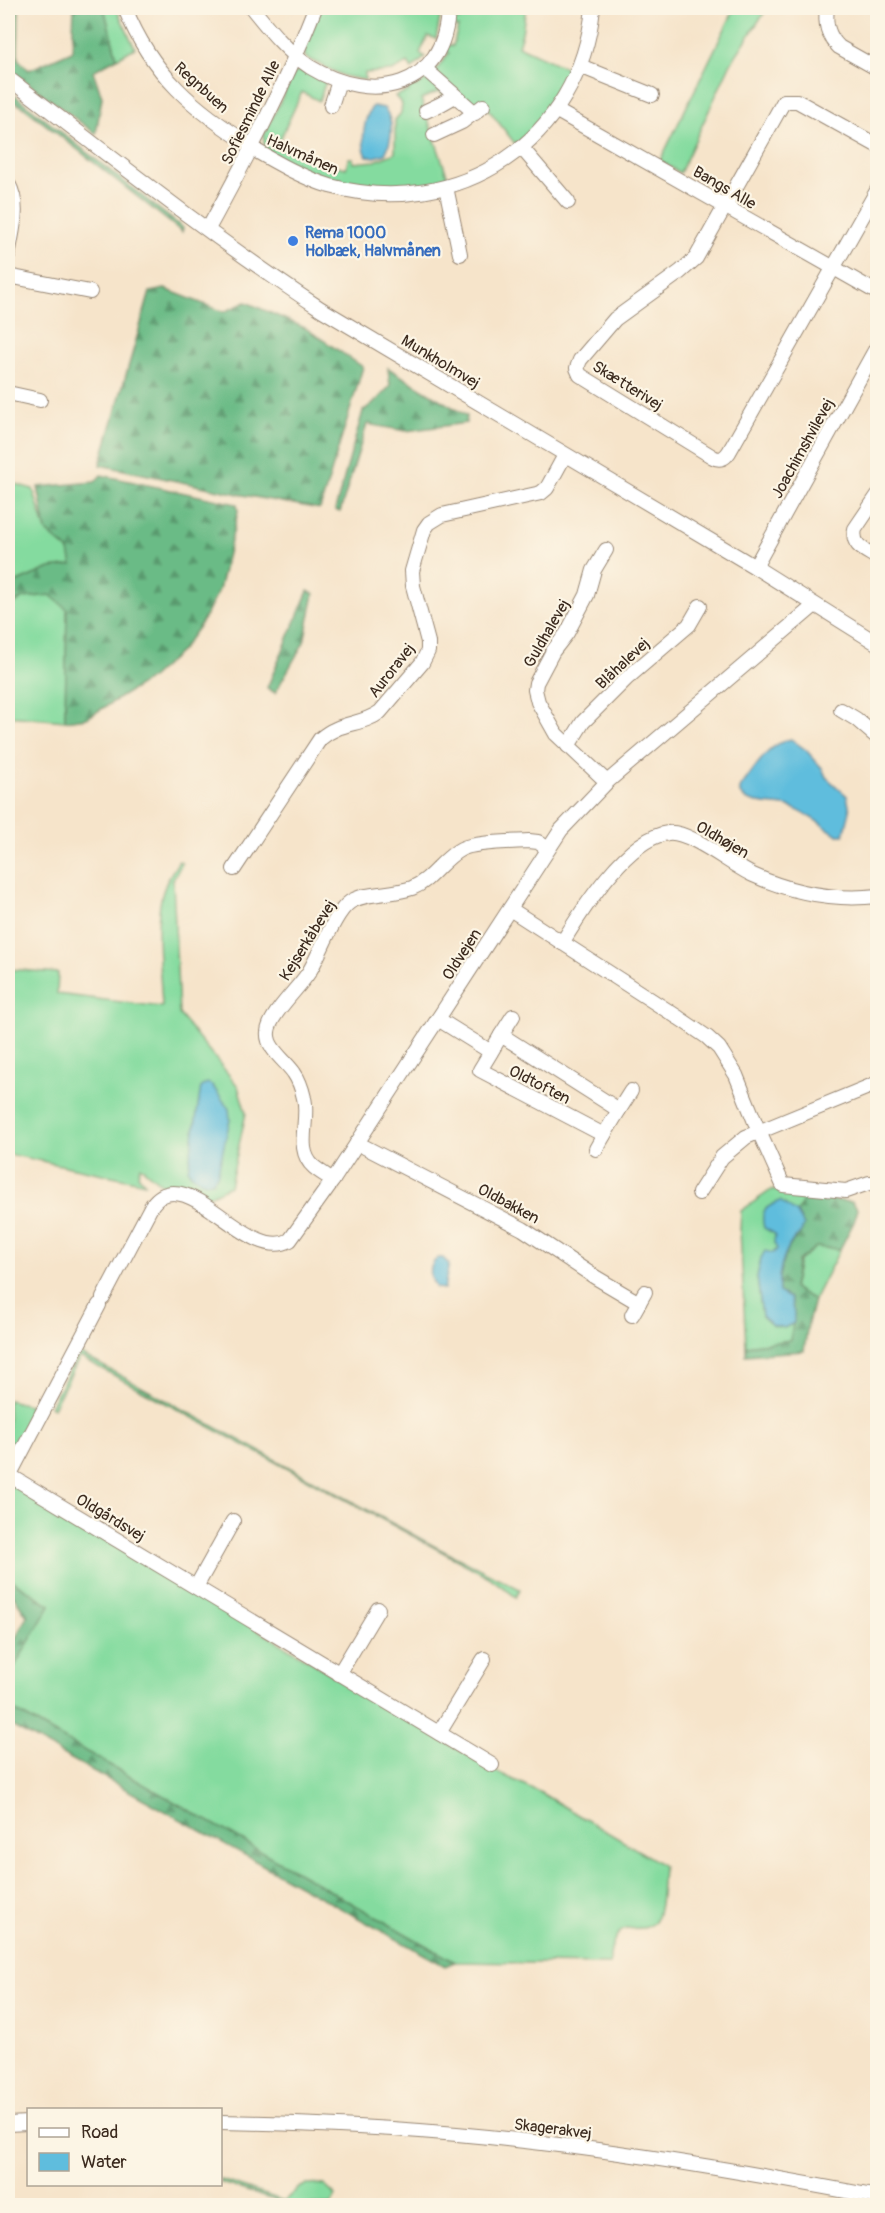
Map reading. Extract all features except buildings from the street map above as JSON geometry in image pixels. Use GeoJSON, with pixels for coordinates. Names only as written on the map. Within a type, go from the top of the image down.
{"type":"FeatureCollection","features":[{"type":"Feature","properties":{"kind":"street","name":"Regnbuen"},"geometry":{"type":"LineString","coordinates":[[125,8],[143,45],[157,67],[174,86],[208,116],[253,148]]}},
{"type":"Feature","properties":{"kind":"street"},"geometry":{"type":"LineString","coordinates":[[252,8],[274,35],[311,67],[339,81],[372,88],[386,87],[409,79],[424,68],[435,56],[443,40],[448,24],[448,8]]}},
{"type":"Feature","properties":{"kind":"street","name":"Sofiesminde Alle"},"geometry":{"type":"LineString","coordinates":[[208,229],[253,148],[296,56],[315,8]]}},
{"type":"Feature","properties":{"kind":"street","name":"Halvmånen"},"geometry":{"type":"LineString","coordinates":[[253,148],[308,178],[346,189],[377,193],[407,193],[446,187],[484,172],[521,147],[557,111],[580,66],[588,40],[593,8]]}},
{"type":"Feature","properties":{"kind":"street"},"geometry":{"type":"LineString","coordinates":[[827,8],[827,28],[834,42],[878,69]]}},
{"type":"Feature","properties":{"kind":"street"},"geometry":{"type":"LineString","coordinates":[[580,66],[652,95]]}},
{"type":"Feature","properties":{"kind":"street"},"geometry":{"type":"LineString","coordinates":[[424,68],[455,96],[479,110],[455,126],[434,135]]}},
{"type":"Feature","properties":{"kind":"street","name":"Munkholmvej"},"geometry":{"type":"LineString","coordinates":[[8,78],[208,229],[321,309],[755,567],[878,644]]}},
{"type":"Feature","properties":{"kind":"street"},"geometry":{"type":"LineString","coordinates":[[331,106],[339,81]]}},
{"type":"Feature","properties":{"kind":"street"},"geometry":{"type":"LineString","coordinates":[[426,111],[455,96]]}},
{"type":"Feature","properties":{"kind":"street","name":"Skætterivej"},"geometry":{"type":"LineString","coordinates":[[878,146],[796,100],[787,100],[782,104],[696,258],[615,319],[580,360],[577,368],[580,375],[584,380],[612,394],[713,457],[721,459],[729,453],[878,189]]}},
{"type":"Feature","properties":{"kind":"street","name":"Bangs Alle"},"geometry":{"type":"LineString","coordinates":[[557,111],[878,293]]}},
{"type":"Feature","properties":{"kind":"street"},"geometry":{"type":"LineString","coordinates":[[521,147],[568,202]]}},
{"type":"Feature","properties":{"kind":"street"},"geometry":{"type":"LineString","coordinates":[[8,183],[15,197],[16,206],[8,256]]}},
{"type":"Feature","properties":{"kind":"street"},"geometry":{"type":"LineString","coordinates":[[446,187],[460,254]]}},
{"type":"Feature","properties":{"kind":"street"},"geometry":{"type":"LineString","coordinates":[[8,276],[90,292]]}},
{"type":"Feature","properties":{"kind":"street","name":"Joachimshvilevej"},"geometry":{"type":"LineString","coordinates":[[755,567],[878,345]]}},
{"type":"Feature","properties":{"kind":"street"},"geometry":{"type":"LineString","coordinates":[[8,393],[40,400]]}},
{"type":"Feature","properties":{"kind":"street","name":"Auroravej"},"geometry":{"type":"LineString","coordinates":[[234,869],[320,739],[342,725],[375,715],[426,656],[429,646],[412,579],[414,561],[429,522],[447,513],[542,493],[565,454]]}},
{"type":"Feature","properties":{"kind":"street"},"geometry":{"type":"LineString","coordinates":[[878,495],[855,529],[854,536],[858,546],[878,558]]}},
{"type":"Feature","properties":{"kind":"street","name":"Guldhalevej"},"geometry":{"type":"LineString","coordinates":[[605,549],[567,633],[553,651],[536,685],[538,702],[556,734],[607,782]]}},
{"type":"Feature","properties":{"kind":"street","name":"Oldvejen"},"geometry":{"type":"LineString","coordinates":[[8,1477],[148,1212],[161,1196],[171,1193],[180,1194],[209,1208],[266,1243],[281,1244],[294,1236],[333,1180],[548,849],[580,808],[607,782],[815,605]]}},
{"type":"Feature","properties":{"kind":"street","name":"Blåhalevej"},"geometry":{"type":"LineString","coordinates":[[568,746],[583,722],[626,680],[689,625],[699,606]]}},
{"type":"Feature","properties":{"kind":"street"},"geometry":{"type":"LineString","coordinates":[[841,710],[856,719],[878,738]]}},
{"type":"Feature","properties":{"kind":"street","name":"Oldhøjen"},"geometry":{"type":"LineString","coordinates":[[562,943],[600,885],[617,866],[648,842],[665,833],[685,835],[752,874],[797,891],[841,898],[878,896]]}},
{"type":"Feature","properties":{"kind":"street","name":"Kejserkåbevej"},"geometry":{"type":"LineString","coordinates":[[333,1180],[313,1166],[306,1155],[303,1143],[306,1108],[303,1095],[296,1076],[273,1048],[268,1035],[272,1020],[316,960],[339,915],[354,900],[397,893],[419,884],[449,858],[466,847],[529,841],[538,842],[548,849]]}},
{"type":"Feature","properties":{"kind":"street"},"geometry":{"type":"LineString","coordinates":[[510,909],[713,1042],[728,1060],[781,1183],[786,1187],[846,1191],[869,1183],[878,1183]]}},
{"type":"Feature","properties":{"kind":"street"},"geometry":{"type":"LineString","coordinates":[[501,1035],[513,1016]]}},
{"type":"Feature","properties":{"kind":"street"},"geometry":{"type":"LineString","coordinates":[[438,1019],[491,1052]]}},
{"type":"Feature","properties":{"kind":"street","name":"Oldtoften"},"geometry":{"type":"LineString","coordinates":[[604,1135],[480,1070],[501,1035],[619,1110]]}},
{"type":"Feature","properties":{"kind":"street"},"geometry":{"type":"LineString","coordinates":[[699,1193],[725,1153],[740,1141],[758,1130],[878,1083]]}},
{"type":"Feature","properties":{"kind":"street"},"geometry":{"type":"LineString","coordinates":[[596,1149],[631,1091]]}},
{"type":"Feature","properties":{"kind":"street","name":"Oldbakken"},"geometry":{"type":"LineString","coordinates":[[357,1143],[523,1228],[595,1277],[639,1303]]}},
{"type":"Feature","properties":{"kind":"street","name":"Oldgårdsvej"},"geometry":{"type":"LineString","coordinates":[[8,1477],[492,1765]]}},
{"type":"Feature","properties":{"kind":"street"},"geometry":{"type":"LineString","coordinates":[[196,1587],[233,1521]]}},
{"type":"Feature","properties":{"kind":"street"},"geometry":{"type":"LineString","coordinates":[[339,1674],[378,1609]]}},
{"type":"Feature","properties":{"kind":"street"},"geometry":{"type":"LineString","coordinates":[[439,1733],[484,1659]]}},
{"type":"Feature","properties":{"kind":"street","name":"Skagerakvej"},"geometry":{"type":"LineString","coordinates":[[222,2122],[291,2123],[419,2131],[541,2143],[643,2157],[878,2197]]}},
{"type":"Feature","properties":{"kind":"street"},"geometry":{"type":"LineString","coordinates":[[8,2124],[27,2123]]}},
{"type":"Feature","properties":{"kind":"green space"},"geometry":{"type":"Polygon","coordinates":[[[8,8],[19,8],[18,59],[29,70],[72,51],[74,8],[104,8],[117,58],[93,71],[102,97],[96,134],[8,68],[8,8]]]}},
{"type":"Feature","properties":{"kind":"green space"},"geometry":{"type":"Polygon","coordinates":[[[104,8],[116,8],[135,48],[117,58],[104,8]]]}},
{"type":"Feature","properties":{"kind":"green space"},"geometry":{"type":"Polygon","coordinates":[[[320,8],[442,8],[436,39],[428,36],[420,53],[425,57],[412,69],[408,63],[392,71],[365,73],[365,80],[344,76],[306,58],[304,52],[320,8]]]}},
{"type":"Feature","properties":{"kind":"green space"},"geometry":{"type":"Polygon","coordinates":[[[460,8],[526,8],[518,46],[573,71],[546,117],[516,145],[488,109],[474,106],[432,70],[432,65],[437,69],[449,53],[443,50],[446,44],[453,46],[458,27],[450,26],[451,19],[459,20],[460,8]]]}},
{"type":"Feature","properties":{"kind":"green space"},"geometry":{"type":"Polygon","coordinates":[[[735,8],[765,8],[766,10],[731,63],[680,173],[660,161],[735,8]]]}},
{"type":"Feature","properties":{"kind":"green space"},"geometry":{"type":"Polygon","coordinates":[[[303,68],[326,81],[319,101],[302,92],[278,144],[312,160],[346,168],[349,158],[353,158],[353,163],[375,161],[395,153],[395,120],[401,113],[402,104],[395,96],[409,91],[406,84],[412,81],[416,87],[426,80],[422,74],[447,92],[444,97],[440,91],[421,99],[449,181],[386,188],[345,183],[305,170],[269,151],[264,145],[264,135],[294,73],[303,68]]]}},
{"type":"Feature","properties":{"kind":"green space"},"geometry":{"type":"Polygon","coordinates":[[[8,90],[183,228],[182,232],[22,106],[8,99],[8,90]]]}},
{"type":"Feature","properties":{"kind":"green space"},"geometry":{"type":"Polygon","coordinates":[[[165,289],[224,312],[246,302],[305,328],[363,367],[320,509],[100,465],[150,292],[165,289]]]}},
{"type":"Feature","properties":{"kind":"green space"},"geometry":{"type":"Polygon","coordinates":[[[388,368],[467,416],[466,423],[406,431],[367,424],[340,512],[335,510],[363,411],[390,386],[388,368]]]}},
{"type":"Feature","properties":{"kind":"green space"},"geometry":{"type":"Polygon","coordinates":[[[101,475],[237,504],[238,512],[219,590],[202,622],[181,651],[150,679],[87,718],[65,721],[67,609],[50,595],[23,598],[8,607],[8,586],[50,568],[72,565],[69,551],[46,531],[38,487],[95,482],[101,475]]]}},
{"type":"Feature","properties":{"kind":"green space"},"geometry":{"type":"Polygon","coordinates":[[[8,482],[33,489],[46,531],[70,551],[72,566],[50,568],[8,586],[8,482]]]}},
{"type":"Feature","properties":{"kind":"green space"},"geometry":{"type":"Polygon","coordinates":[[[308,591],[314,594],[304,642],[275,693],[267,688],[308,591]]]}},
{"type":"Feature","properties":{"kind":"green space"},"geometry":{"type":"Polygon","coordinates":[[[51,595],[67,609],[65,721],[8,716],[8,607],[23,598],[51,595]]]}},
{"type":"Feature","properties":{"kind":"green space"},"geometry":{"type":"Polygon","coordinates":[[[179,861],[182,863],[173,880],[179,1014],[238,1086],[246,1113],[230,1186],[203,1199],[166,1188],[140,1166],[138,1175],[145,1183],[8,1154],[8,969],[58,973],[57,994],[162,1007],[158,945],[159,913],[166,883],[179,861]]]}},
{"type":"Feature","properties":{"kind":"green space"},"geometry":{"type":"Polygon","coordinates":[[[771,1190],[805,1197],[797,1213],[780,1201],[775,1234],[778,1250],[773,1253],[765,1252],[757,1277],[762,1316],[772,1325],[784,1328],[794,1323],[791,1340],[746,1346],[741,1211],[771,1190]]]}},
{"type":"Feature","properties":{"kind":"green space"},"geometry":{"type":"Polygon","coordinates":[[[805,1197],[852,1202],[858,1209],[854,1222],[840,1249],[816,1247],[798,1261],[793,1288],[814,1300],[804,1351],[746,1355],[746,1346],[791,1340],[794,1313],[790,1298],[779,1292],[779,1279],[786,1252],[803,1226],[797,1213],[805,1197]]]}},
{"type":"Feature","properties":{"kind":"green space"},"geometry":{"type":"Polygon","coordinates":[[[816,1247],[840,1249],[814,1300],[793,1289],[799,1261],[816,1247]]]}},
{"type":"Feature","properties":{"kind":"green space"},"geometry":{"type":"Polygon","coordinates":[[[79,1353],[436,1547],[520,1589],[516,1597],[489,1577],[80,1357],[53,1408],[50,1406],[79,1353]]]}},
{"type":"Feature","properties":{"kind":"green space"},"geometry":{"type":"Polygon","coordinates":[[[8,1400],[38,1407],[8,1463],[8,1400]]]}},
{"type":"Feature","properties":{"kind":"green space"},"geometry":{"type":"Polygon","coordinates":[[[16,1486],[493,1770],[541,1793],[658,1862],[663,1866],[660,1902],[655,1921],[644,1928],[621,1931],[612,1946],[610,1964],[455,1962],[8,1707],[8,1678],[50,1605],[8,1578],[8,1488],[16,1486]]]}},
{"type":"Feature","properties":{"kind":"green space"},"geometry":{"type":"Polygon","coordinates":[[[8,1578],[50,1605],[8,1678],[8,1653],[27,1616],[8,1587],[8,1578]]]}},
{"type":"Feature","properties":{"kind":"green space"},"geometry":{"type":"Polygon","coordinates":[[[8,1707],[455,1962],[445,1966],[8,1724],[8,1707]]]}},
{"type":"Feature","properties":{"kind":"green space"},"geometry":{"type":"Polygon","coordinates":[[[222,2180],[284,2201],[306,2185],[324,2185],[336,2196],[331,2205],[290,2205],[222,2183],[222,2180]]]}},
{"type":"Feature","properties":{"kind":"water"},"geometry":{"type":"Polygon","coordinates":[[[373,106],[384,108],[391,125],[385,154],[375,157],[367,156],[363,138],[365,123],[373,106]]]}},
{"type":"Feature","properties":{"kind":"water"},"geometry":{"type":"Polygon","coordinates":[[[791,739],[806,750],[822,768],[826,777],[847,796],[850,811],[844,835],[838,835],[795,809],[756,803],[740,794],[740,788],[762,758],[775,746],[791,739]]]}},
{"type":"Feature","properties":{"kind":"water"},"geometry":{"type":"Polygon","coordinates":[[[207,1083],[212,1085],[229,1109],[230,1120],[217,1176],[212,1182],[198,1179],[188,1170],[201,1087],[207,1083]]]}},
{"type":"Feature","properties":{"kind":"water"},"geometry":{"type":"Polygon","coordinates":[[[780,1201],[797,1213],[804,1225],[789,1246],[780,1272],[779,1292],[790,1298],[794,1313],[794,1323],[784,1328],[772,1325],[762,1316],[757,1277],[765,1251],[773,1253],[777,1249],[774,1243],[775,1234],[764,1228],[763,1213],[764,1210],[780,1201]]]}},
{"type":"Feature","properties":{"kind":"water"},"geometry":{"type":"Polygon","coordinates":[[[438,1258],[443,1258],[449,1264],[444,1289],[436,1288],[431,1276],[432,1265],[438,1258]]]}},
{"type":"Feature","properties":{"kind":"place","name":"Rema 1000 Holbæk, Halvmånen"},"geometry":{"type":"Point","coordinates":[293,241]}}]}
